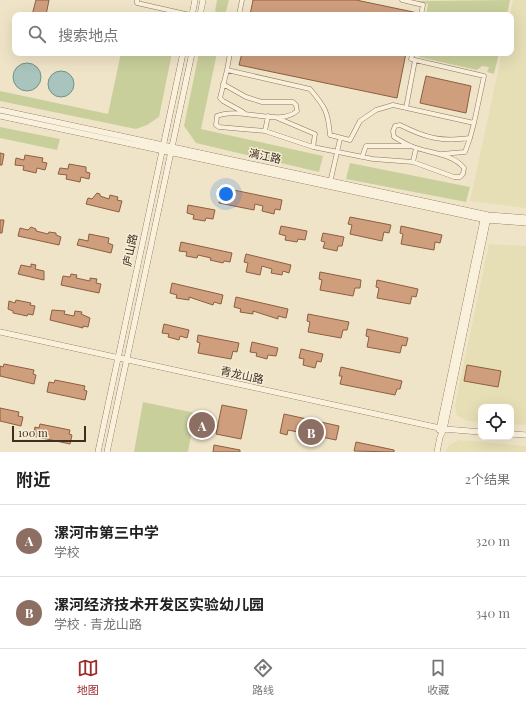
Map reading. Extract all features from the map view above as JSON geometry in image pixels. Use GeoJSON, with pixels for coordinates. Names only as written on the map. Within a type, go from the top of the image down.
{"type":"FeatureCollection","features":[{"type":"Feature","properties":{"kind":"street"},"geometry":{"type":"LineString","coordinates":[[137,0],[137,3],[178,12]]}},
{"type":"Feature","properties":{"kind":"street"},"geometry":{"type":"LineString","coordinates":[[192,12],[195,0]]}},
{"type":"Feature","properties":{"kind":"street"},"geometry":{"type":"LineString","coordinates":[[201,12],[203,0]]}},
{"type":"Feature","properties":{"kind":"street"},"geometry":{"type":"LineString","coordinates":[[240,12],[242,0]]}},
{"type":"Feature","properties":{"kind":"street"},"geometry":{"type":"LineString","coordinates":[[402,0],[423,5],[422,12]]}},
{"type":"Feature","properties":{"kind":"street","name":"庐山路"},"geometry":{"type":"LineString","coordinates":[[98,452],[117,357],[182,56]]}},
{"type":"Feature","properties":{"kind":"street","name":"庐山路"},"geometry":{"type":"LineString","coordinates":[[107,452],[191,56]]}},
{"type":"Feature","properties":{"kind":"street"},"geometry":{"type":"LineString","coordinates":[[229,56],[220,98],[245,113]]}},
{"type":"Feature","properties":{"kind":"street"},"geometry":{"type":"LineString","coordinates":[[412,56],[412,59],[415,60],[484,76],[467,151],[455,154],[438,154]]}},
{"type":"Feature","properties":{"kind":"street"},"geometry":{"type":"LineString","coordinates":[[406,108],[415,60]]}},
{"type":"Feature","properties":{"kind":"street"},"geometry":{"type":"LineString","coordinates":[[227,70],[310,88],[324,107],[329,117],[330,135],[340,139],[350,140],[360,121],[376,110],[393,105],[474,123]]}},
{"type":"Feature","properties":{"kind":"street"},"geometry":{"type":"LineString","coordinates":[[223,84],[246,97],[262,102],[293,102],[296,105],[297,111],[290,115],[275,117]]}},
{"type":"Feature","properties":{"kind":"street"},"geometry":{"type":"LineString","coordinates":[[230,112],[232,106]]}},
{"type":"Feature","properties":{"kind":"street","name":"漓江路"},"geometry":{"type":"LineString","coordinates":[[0,110],[164,144],[486,217],[526,218]]}},
{"type":"Feature","properties":{"kind":"street"},"geometry":{"type":"LineString","coordinates":[[313,147],[314,134],[275,117],[230,112],[217,116],[216,125],[219,127],[265,131],[313,147],[362,157],[413,162],[437,169],[454,177],[460,177],[463,174],[464,168],[460,163],[453,160],[413,147],[394,145],[366,146],[362,157]]}},
{"type":"Feature","properties":{"kind":"street"},"geometry":{"type":"LineString","coordinates":[[288,122],[290,115]]}},
{"type":"Feature","properties":{"kind":"street","name":"漓江路"},"geometry":{"type":"LineString","coordinates":[[0,116],[329,187],[486,217],[526,223]]}},
{"type":"Feature","properties":{"kind":"street"},"geometry":{"type":"LineString","coordinates":[[265,131],[268,116]]}},
{"type":"Feature","properties":{"kind":"street"},"geometry":{"type":"LineString","coordinates":[[413,147],[396,138],[393,131],[395,126],[400,125],[429,138],[442,140],[470,138]]}},
{"type":"Feature","properties":{"kind":"street"},"geometry":{"type":"LineString","coordinates":[[394,145],[396,138]]}},
{"type":"Feature","properties":{"kind":"street"},"geometry":{"type":"LineString","coordinates":[[329,187],[340,139]]}},
{"type":"Feature","properties":{"kind":"street"},"geometry":{"type":"LineString","coordinates":[[413,147],[413,162]]}},
{"type":"Feature","properties":{"kind":"street"},"geometry":{"type":"LineString","coordinates":[[453,160],[455,154]]}},
{"type":"Feature","properties":{"kind":"street"},"geometry":{"type":"LineString","coordinates":[[437,452],[486,217]]}},
{"type":"Feature","properties":{"kind":"street","name":"青龙山路"},"geometry":{"type":"LineString","coordinates":[[0,332],[442,429],[478,432]]}},
{"type":"Feature","properties":{"kind":"street"},"geometry":{"type":"LineString","coordinates":[[514,434],[526,435]]}},
{"type":"Feature","properties":{"kind":"shaded area"},"geometry":{"type":"Polygon","coordinates":[[[513,0],[526,0],[526,208],[470,201],[501,56],[514,56],[514,12],[511,12],[513,0]]]}},
{"type":"Feature","properties":{"kind":"shaded area"},"geometry":{"type":"Polygon","coordinates":[[[489,244],[526,246],[526,425],[514,424],[514,404],[478,404],[478,422],[468,421],[457,416],[455,406],[489,244]]]}},
{"type":"Feature","properties":{"kind":"shaded area"},"geometry":{"type":"Polygon","coordinates":[[[459,440],[526,446],[526,452],[445,452],[449,445],[459,440]]]}},
{"type":"Feature","properties":{"kind":"green space"},"geometry":{"type":"Polygon","coordinates":[[[217,0],[229,0],[226,12],[215,11],[217,0]]]}},
{"type":"Feature","properties":{"kind":"green space"},"geometry":{"type":"Polygon","coordinates":[[[510,0],[508,12],[427,12],[428,4],[415,1],[510,0]]]}},
{"type":"Feature","properties":{"kind":"green space"},"geometry":{"type":"Polygon","coordinates":[[[120,56],[171,56],[159,117],[147,125],[136,129],[0,101],[0,91],[108,114],[120,56]]]}},
{"type":"Feature","properties":{"kind":"green space"},"geometry":{"type":"Polygon","coordinates":[[[198,56],[216,56],[201,129],[323,156],[319,172],[196,143],[184,126],[198,56]]]}},
{"type":"Feature","properties":{"kind":"green space"},"geometry":{"type":"Polygon","coordinates":[[[498,56],[494,74],[487,72],[489,67],[482,66],[477,70],[419,57],[498,56]]]}},
{"type":"Feature","properties":{"kind":"green space"},"geometry":{"type":"Polygon","coordinates":[[[0,127],[60,139],[57,150],[0,138],[0,127]]]}},
{"type":"Feature","properties":{"kind":"green space"},"geometry":{"type":"Polygon","coordinates":[[[350,163],[470,187],[466,202],[346,179],[350,163]]]}},
{"type":"Feature","properties":{"kind":"green space"},"geometry":{"type":"Polygon","coordinates":[[[143,402],[195,413],[188,452],[134,452],[143,402]]]}},
{"type":"Feature","properties":{"kind":"water"},"geometry":{"type":"Polygon","coordinates":[[[27,63],[37,67],[41,77],[37,87],[27,91],[17,87],[13,77],[17,67],[27,63]]]}},
{"type":"Feature","properties":{"kind":"water"},"geometry":{"type":"Polygon","coordinates":[[[61,71],[70,75],[74,84],[70,93],[61,97],[52,93],[48,84],[52,75],[61,71]]]}},
{"type":"Feature","properties":{"kind":"building"},"geometry":{"type":"Polygon","coordinates":[[[36,0],[49,0],[47,12],[33,12],[36,0]]]}},
{"type":"Feature","properties":{"kind":"building"},"geometry":{"type":"Polygon","coordinates":[[[253,0],[356,0],[413,12],[251,12],[253,0]]]}},
{"type":"Feature","properties":{"kind":"building"},"geometry":{"type":"Polygon","coordinates":[[[241,56],[405,56],[397,98],[239,65],[241,56]]]}},
{"type":"Feature","properties":{"kind":"building"},"geometry":{"type":"Polygon","coordinates":[[[426,76],[471,86],[466,113],[420,103],[426,76]]]}},
{"type":"Feature","properties":{"kind":"building"},"geometry":{"type":"Polygon","coordinates":[[[0,153],[4,154],[2,165],[0,165],[0,153]]]}},
{"type":"Feature","properties":{"kind":"building"},"geometry":{"type":"Polygon","coordinates":[[[25,155],[43,158],[42,162],[47,163],[45,170],[37,168],[36,173],[23,170],[24,166],[15,165],[16,158],[24,160],[25,155]]]}},
{"type":"Feature","properties":{"kind":"building"},"geometry":{"type":"Polygon","coordinates":[[[69,164],[86,167],[86,172],[90,173],[89,179],[81,177],[80,182],[66,179],[67,175],[58,174],[60,168],[68,169],[69,164]]]}},
{"type":"Feature","properties":{"kind":"building"},"geometry":{"type":"Polygon","coordinates":[[[219,187],[282,200],[280,210],[275,209],[274,214],[262,211],[263,206],[255,204],[254,210],[219,203],[220,198],[217,197],[219,187]]]}},
{"type":"Feature","properties":{"kind":"building"},"geometry":{"type":"Polygon","coordinates":[[[97,193],[100,194],[100,196],[109,199],[110,195],[118,197],[117,200],[122,201],[119,212],[86,204],[88,198],[92,199],[97,193]]]}},
{"type":"Feature","properties":{"kind":"building"},"geometry":{"type":"Polygon","coordinates":[[[188,205],[215,210],[213,219],[206,218],[205,221],[193,219],[194,215],[187,213],[188,205]]]}},
{"type":"Feature","properties":{"kind":"building"},"geometry":{"type":"Polygon","coordinates":[[[350,217],[391,225],[389,233],[384,232],[382,241],[350,234],[352,225],[348,224],[350,217]]]}},
{"type":"Feature","properties":{"kind":"building"},"geometry":{"type":"Polygon","coordinates":[[[0,220],[4,220],[2,233],[0,233],[0,220]]]}},
{"type":"Feature","properties":{"kind":"building"},"geometry":{"type":"Polygon","coordinates":[[[281,226],[307,231],[305,240],[298,239],[297,242],[285,240],[286,236],[279,234],[281,226]]]}},
{"type":"Feature","properties":{"kind":"building"},"geometry":{"type":"Polygon","coordinates":[[[401,226],[442,235],[440,243],[435,242],[434,250],[401,244],[403,234],[400,233],[401,226]]]}},
{"type":"Feature","properties":{"kind":"building"},"geometry":{"type":"Polygon","coordinates":[[[31,227],[36,229],[36,231],[48,234],[49,232],[56,233],[56,235],[61,237],[59,245],[18,236],[20,228],[28,230],[31,227]]]}},
{"type":"Feature","properties":{"kind":"building"},"geometry":{"type":"Polygon","coordinates":[[[323,233],[344,237],[342,246],[338,246],[337,251],[323,248],[325,242],[321,241],[323,233]]]}},
{"type":"Feature","properties":{"kind":"building"},"geometry":{"type":"Polygon","coordinates":[[[89,234],[109,238],[108,243],[113,245],[111,253],[77,245],[79,239],[88,241],[89,234]]]}},
{"type":"Feature","properties":{"kind":"building"},"geometry":{"type":"Polygon","coordinates":[[[181,242],[232,253],[230,262],[224,261],[223,263],[198,255],[197,258],[186,256],[187,252],[179,251],[181,242]]]}},
{"type":"Feature","properties":{"kind":"building"},"geometry":{"type":"Polygon","coordinates":[[[246,254],[291,265],[289,273],[283,271],[282,275],[271,273],[272,269],[262,266],[260,275],[246,272],[248,263],[244,262],[246,254]]]}},
{"type":"Feature","properties":{"kind":"building"},"geometry":{"type":"Polygon","coordinates":[[[31,264],[36,265],[35,269],[44,271],[44,280],[18,274],[21,265],[31,267],[31,264]]]}},
{"type":"Feature","properties":{"kind":"building"},"geometry":{"type":"Polygon","coordinates":[[[320,272],[361,280],[360,288],[355,288],[353,296],[320,290],[322,280],[319,279],[320,272]]]}},
{"type":"Feature","properties":{"kind":"building"},"geometry":{"type":"Polygon","coordinates":[[[71,274],[77,275],[76,278],[90,281],[90,278],[97,279],[96,283],[101,284],[99,293],[61,285],[63,276],[70,277],[71,274]]]}},
{"type":"Feature","properties":{"kind":"building"},"geometry":{"type":"Polygon","coordinates":[[[377,280],[418,289],[416,297],[412,296],[410,304],[377,298],[379,288],[376,287],[377,280]]]}},
{"type":"Feature","properties":{"kind":"building"},"geometry":{"type":"Polygon","coordinates":[[[172,283],[223,295],[221,304],[214,302],[213,305],[189,297],[189,300],[176,298],[177,295],[170,293],[172,283]]]}},
{"type":"Feature","properties":{"kind":"building"},"geometry":{"type":"Polygon","coordinates":[[[236,297],[288,309],[286,318],[278,316],[278,319],[253,311],[253,314],[240,312],[241,309],[234,307],[236,297]]]}},
{"type":"Feature","properties":{"kind":"building"},"geometry":{"type":"Polygon","coordinates":[[[16,300],[31,303],[30,305],[35,306],[33,315],[28,314],[27,316],[13,313],[13,311],[8,309],[9,301],[15,303],[16,300]]]}},
{"type":"Feature","properties":{"kind":"building"},"geometry":{"type":"Polygon","coordinates":[[[52,310],[65,311],[64,314],[74,316],[75,311],[82,312],[81,314],[90,318],[88,327],[83,326],[83,328],[50,320],[52,310]]]}},
{"type":"Feature","properties":{"kind":"building"},"geometry":{"type":"Polygon","coordinates":[[[308,314],[349,322],[347,330],[343,330],[341,338],[308,332],[310,322],[307,321],[308,314]]]}},
{"type":"Feature","properties":{"kind":"building"},"geometry":{"type":"Polygon","coordinates":[[[164,324],[189,330],[187,338],[180,336],[179,340],[168,337],[169,334],[162,333],[164,324]]]}},
{"type":"Feature","properties":{"kind":"building"},"geometry":{"type":"Polygon","coordinates":[[[367,329],[408,338],[406,346],[402,345],[400,353],[367,347],[369,337],[366,336],[367,329]]]}},
{"type":"Feature","properties":{"kind":"building"},"geometry":{"type":"Polygon","coordinates":[[[198,335],[239,343],[237,352],[233,351],[231,359],[198,353],[200,343],[197,342],[198,335]]]}},
{"type":"Feature","properties":{"kind":"building"},"geometry":{"type":"Polygon","coordinates":[[[252,342],[278,348],[276,356],[268,355],[267,359],[256,356],[257,353],[250,352],[252,342]]]}},
{"type":"Feature","properties":{"kind":"building"},"geometry":{"type":"Polygon","coordinates":[[[301,349],[323,354],[321,362],[317,361],[315,368],[303,365],[304,359],[299,358],[301,349]]]}},
{"type":"Feature","properties":{"kind":"building"},"geometry":{"type":"Polygon","coordinates":[[[4,364],[34,370],[33,374],[36,375],[34,384],[0,376],[0,366],[3,367],[4,364]]]}},
{"type":"Feature","properties":{"kind":"building"},"geometry":{"type":"Polygon","coordinates":[[[467,365],[501,371],[498,387],[464,381],[467,365]]]}},
{"type":"Feature","properties":{"kind":"building"},"geometry":{"type":"Polygon","coordinates":[[[341,367],[402,381],[400,389],[397,389],[395,395],[340,384],[342,376],[339,376],[341,367]]]}},
{"type":"Feature","properties":{"kind":"building"},"geometry":{"type":"Polygon","coordinates":[[[55,380],[85,386],[84,390],[87,391],[85,400],[47,392],[49,382],[54,383],[55,380]]]}},
{"type":"Feature","properties":{"kind":"building"},"geometry":{"type":"Polygon","coordinates":[[[222,405],[247,410],[241,439],[216,434],[222,405]]]}},
{"type":"Feature","properties":{"kind":"building"},"geometry":{"type":"Polygon","coordinates":[[[0,408],[19,412],[18,416],[23,417],[21,426],[0,421],[0,408]]]}},
{"type":"Feature","properties":{"kind":"building"},"geometry":{"type":"Polygon","coordinates":[[[284,414],[339,426],[336,440],[288,430],[287,435],[280,433],[284,414]]]}},
{"type":"Feature","properties":{"kind":"building"},"geometry":{"type":"Polygon","coordinates":[[[40,424],[70,430],[69,434],[72,435],[70,444],[33,436],[35,427],[39,428],[40,424]]]}},
{"type":"Feature","properties":{"kind":"building"},"geometry":{"type":"Polygon","coordinates":[[[356,442],[394,450],[394,452],[354,451],[356,442]]]}},
{"type":"Feature","properties":{"kind":"building"},"geometry":{"type":"Polygon","coordinates":[[[214,445],[240,450],[240,452],[213,452],[214,445]]]}},
{"type":"Feature","properties":{"kind":"place","name":"漯河市第三中学"},"geometry":{"type":"Point","coordinates":[202,425]}},
{"type":"Feature","properties":{"kind":"place","name":"漯河经济技术开发区实验幼儿园"},"geometry":{"type":"Point","coordinates":[311,432]}}]}
